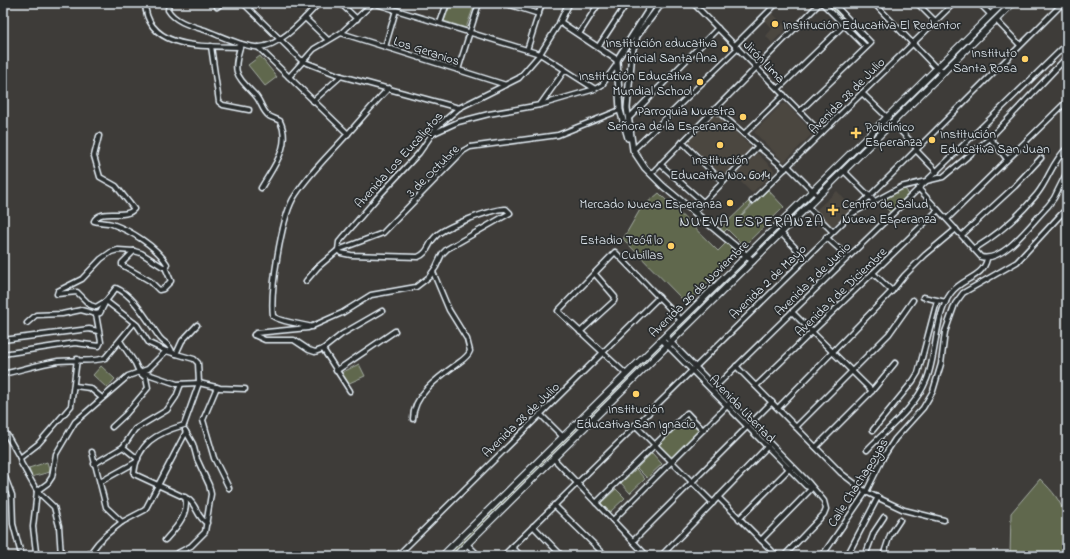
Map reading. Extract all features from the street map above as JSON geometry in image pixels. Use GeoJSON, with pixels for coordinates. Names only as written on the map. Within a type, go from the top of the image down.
{"type":"FeatureCollection","features":[{"type":"Feature","properties":{"kind":"main road","name":"Avenida 26 de Noviembre"},"geometry":{"type":"LineString","coordinates":[[442,556],[562,436],[888,118],[1003,3]]}},
{"type":"Feature","properties":{"kind":"main road","name":"Avenida 26 de Noviembre"},"geometry":{"type":"LineString","coordinates":[[455,556],[1013,3]]}},
{"type":"Feature","properties":{"kind":"street"},"geometry":{"type":"LineString","coordinates":[[145,3],[149,21],[154,29],[166,38],[184,44],[211,46],[240,45],[258,47],[280,40],[305,18],[319,3]]}},
{"type":"Feature","properties":{"kind":"street"},"geometry":{"type":"LineString","coordinates":[[169,3],[168,10],[178,20],[240,45]]}},
{"type":"Feature","properties":{"kind":"street"},"geometry":{"type":"LineString","coordinates":[[217,7],[222,3]]}},
{"type":"Feature","properties":{"kind":"street"},"geometry":{"type":"LineString","coordinates":[[244,3],[302,62],[341,76],[459,108]]}},
{"type":"Feature","properties":{"kind":"street"},"geometry":{"type":"LineString","coordinates":[[340,3],[357,18]]}},
{"type":"Feature","properties":{"kind":"street"},"geometry":{"type":"LineString","coordinates":[[289,77],[314,49],[341,33],[373,3],[540,54],[595,89]]}},
{"type":"Feature","properties":{"kind":"street"},"geometry":{"type":"LineString","coordinates":[[440,24],[447,3]]}},
{"type":"Feature","properties":{"kind":"street"},"geometry":{"type":"LineString","coordinates":[[458,70],[479,3]]}},
{"type":"Feature","properties":{"kind":"street"},"geometry":{"type":"LineString","coordinates":[[504,3],[539,14]]}},
{"type":"Feature","properties":{"kind":"street"},"geometry":{"type":"LineString","coordinates":[[527,50],[542,3]]}},
{"type":"Feature","properties":{"kind":"street"},"geometry":{"type":"LineString","coordinates":[[569,3],[560,22],[598,47],[617,62],[620,110],[624,128],[633,150],[651,174],[753,261]]}},
{"type":"Feature","properties":{"kind":"street"},"geometry":{"type":"LineString","coordinates":[[579,34],[599,3]]}},
{"type":"Feature","properties":{"kind":"street"},"geometry":{"type":"LineString","coordinates":[[598,47],[627,3]]}},
{"type":"Feature","properties":{"kind":"street"},"geometry":{"type":"LineString","coordinates":[[430,135],[458,122],[489,114],[540,105],[595,89],[602,85],[653,3]]}},
{"type":"Feature","properties":{"kind":"street"},"geometry":{"type":"LineString","coordinates":[[633,150],[627,119],[629,68],[636,38],[662,3]]}},
{"type":"Feature","properties":{"kind":"street","name":"Jirón Lima"},"geometry":{"type":"LineString","coordinates":[[693,3],[821,133]]}},
{"type":"Feature","properties":{"kind":"street"},"geometry":{"type":"LineString","coordinates":[[698,7],[702,3]]}},
{"type":"Feature","properties":{"kind":"street"},"geometry":{"type":"LineString","coordinates":[[633,150],[777,3]]}},
{"type":"Feature","properties":{"kind":"street"},"geometry":{"type":"LineString","coordinates":[[651,174],[821,3],[866,48]]}},
{"type":"Feature","properties":{"kind":"street"},"geometry":{"type":"LineString","coordinates":[[800,111],[871,43],[833,3]]}},
{"type":"Feature","properties":{"kind":"street"},"geometry":{"type":"LineString","coordinates":[[874,3],[937,69],[945,72]]}},
{"type":"Feature","properties":{"kind":"street"},"geometry":{"type":"LineString","coordinates":[[917,3],[935,22]]}},
{"type":"Feature","properties":{"kind":"street","name":"Avenida 28 de Julio"},"geometry":{"type":"LineString","coordinates":[[752,201],[954,3]]}},
{"type":"Feature","properties":{"kind":"street"},"geometry":{"type":"LineString","coordinates":[[978,3],[991,15]]}},
{"type":"Feature","properties":{"kind":"street","name":"Avenida 2 de Mayo"},"geometry":{"type":"LineString","coordinates":[[503,556],[576,482],[869,196],[1063,3]]}},
{"type":"Feature","properties":{"kind":"street"},"geometry":{"type":"LineString","coordinates":[[385,47],[396,10]]}},
{"type":"Feature","properties":{"kind":"street"},"geometry":{"type":"LineString","coordinates":[[305,18],[328,40]]}},
{"type":"Feature","properties":{"kind":"street"},"geometry":{"type":"LineString","coordinates":[[996,20],[1020,45]]}},
{"type":"Feature","properties":{"kind":"street","name":"Avenida Los Eucaliptos"},"geometry":{"type":"LineString","coordinates":[[306,281],[318,267],[338,250],[340,242],[372,204],[419,153],[430,135],[459,108],[518,78],[540,54],[560,22]]}},
{"type":"Feature","properties":{"kind":"street"},"geometry":{"type":"LineString","coordinates":[[778,89],[844,25]]}},
{"type":"Feature","properties":{"kind":"street"},"geometry":{"type":"LineString","coordinates":[[627,119],[718,28]]}},
{"type":"Feature","properties":{"kind":"street","name":"Los Geranios"},"geometry":{"type":"LineString","coordinates":[[341,33],[506,85]]}},
{"type":"Feature","properties":{"kind":"street","name":"Avenida 7 de Junio"},"geometry":{"type":"LineString","coordinates":[[714,388],[1067,44]]}},
{"type":"Feature","properties":{"kind":"street"},"geometry":{"type":"LineString","coordinates":[[240,45],[235,66],[240,77],[260,100],[266,112],[280,121],[285,139],[283,151],[261,188]]}},
{"type":"Feature","properties":{"kind":"street"},"geometry":{"type":"LineString","coordinates":[[211,46],[219,102],[223,105],[249,110]]}},
{"type":"Feature","properties":{"kind":"street"},"geometry":{"type":"LineString","coordinates":[[258,47],[348,134]]}},
{"type":"Feature","properties":{"kind":"street","name":"Avenida 7 de Junio"},"geometry":{"type":"LineString","coordinates":[[926,182],[943,177],[990,138],[1067,57]]}},
{"type":"Feature","properties":{"kind":"street"},"geometry":{"type":"LineString","coordinates":[[540,105],[565,70]]}},
{"type":"Feature","properties":{"kind":"street"},"geometry":{"type":"LineString","coordinates":[[313,101],[341,76]]}},
{"type":"Feature","properties":{"kind":"street"},"geometry":{"type":"LineString","coordinates":[[313,327],[293,322],[280,321],[273,316],[272,304],[274,280],[282,237],[293,200],[310,176],[389,88]]}},
{"type":"Feature","properties":{"kind":"street"},"geometry":{"type":"LineString","coordinates":[[862,93],[888,118]]}},
{"type":"Feature","properties":{"kind":"street"},"geometry":{"type":"LineString","coordinates":[[744,134],[784,95]]}},
{"type":"Feature","properties":{"kind":"street"},"geometry":{"type":"LineString","coordinates":[[947,219],[1067,101]]}},
{"type":"Feature","properties":{"kind":"street"},"geometry":{"type":"LineString","coordinates":[[715,109],[758,146],[787,168],[818,196]]}},
{"type":"Feature","properties":{"kind":"street","name":"3 de Octubre"},"geometry":{"type":"LineString","coordinates":[[338,250],[383,233],[463,151],[470,148],[558,135],[620,110]]}},
{"type":"Feature","properties":{"kind":"street"},"geometry":{"type":"LineString","coordinates":[[893,123],[937,172]]}},
{"type":"Feature","properties":{"kind":"street"},"geometry":{"type":"LineString","coordinates":[[99,136],[94,156],[100,177],[116,186],[134,209],[126,214],[101,215],[94,219],[94,221],[113,224],[142,240],[164,259],[167,264],[165,267],[171,281],[163,289],[160,290],[150,281],[122,265],[122,263],[134,251]]}},
{"type":"Feature","properties":{"kind":"street"},"geometry":{"type":"LineString","coordinates":[[990,138],[1007,159]]}},
{"type":"Feature","properties":{"kind":"street"},"geometry":{"type":"LineString","coordinates":[[682,142],[723,182]]}},
{"type":"Feature","properties":{"kind":"street"},"geometry":{"type":"LineString","coordinates":[[694,212],[758,146]]}},
{"type":"Feature","properties":{"kind":"street"},"geometry":{"type":"LineString","coordinates":[[974,249],[990,239],[1037,195],[1055,161],[1067,148]]}},
{"type":"Feature","properties":{"kind":"street"},"geometry":{"type":"LineString","coordinates":[[962,235],[1015,186],[1041,158]]}},
{"type":"Feature","properties":{"kind":"street"},"geometry":{"type":"LineString","coordinates":[[660,164],[703,202]]}},
{"type":"Feature","properties":{"kind":"street"},"geometry":{"type":"LineString","coordinates":[[844,171],[874,201]]}},
{"type":"Feature","properties":{"kind":"street"},"geometry":{"type":"LineString","coordinates":[[919,189],[981,257],[987,259],[1002,254],[1048,206],[1054,198],[1067,172]]}},
{"type":"Feature","properties":{"kind":"street"},"geometry":{"type":"LineString","coordinates":[[847,217],[901,187],[916,182],[926,182]]}},
{"type":"Feature","properties":{"kind":"street"},"geometry":{"type":"LineString","coordinates":[[807,206],[832,231]]}},
{"type":"Feature","properties":{"kind":"street"},"geometry":{"type":"LineString","coordinates":[[338,250],[341,253],[351,255],[418,256],[427,251],[431,241],[440,232],[492,210],[506,208],[509,210],[510,213],[508,215],[482,228],[447,249],[439,258],[433,272],[424,282],[416,287],[371,295],[342,313],[313,327],[256,333],[254,335],[265,340],[294,340],[311,351],[323,349],[342,334],[382,311]]}},
{"type":"Feature","properties":{"kind":"street","name":"Calle Chachapoyas"},"geometry":{"type":"LineString","coordinates":[[822,556],[866,492],[884,456],[895,440],[923,408],[937,382],[945,332],[955,304],[963,294],[1017,262],[1067,208]]}},
{"type":"Feature","properties":{"kind":"street","name":"Avenida 9 de Diciembre"},"geometry":{"type":"LineString","coordinates":[[756,386],[938,210]]}},
{"type":"Feature","properties":{"kind":"street"},"geometry":{"type":"LineString","coordinates":[[778,408],[892,291],[904,276],[925,255],[956,229]]}},
{"type":"Feature","properties":{"kind":"street"},"geometry":{"type":"LineString","coordinates":[[781,233],[805,258]]}},
{"type":"Feature","properties":{"kind":"street"},"geometry":{"type":"LineString","coordinates":[[826,237],[848,257]]}},
{"type":"Feature","properties":{"kind":"street"},"geometry":{"type":"LineString","coordinates":[[106,302],[96,307],[90,305],[76,292],[57,294],[58,291],[86,276],[101,259],[111,252],[134,251],[165,267]]}},
{"type":"Feature","properties":{"kind":"street"},"geometry":{"type":"LineString","coordinates":[[626,374],[558,311],[616,252],[681,320]]}},
{"type":"Feature","properties":{"kind":"street"},"geometry":{"type":"LineString","coordinates":[[867,450],[902,414],[922,390],[927,380],[935,340],[946,302],[956,287],[982,271],[987,259]]}},
{"type":"Feature","properties":{"kind":"street"},"geometry":{"type":"LineString","coordinates":[[413,419],[414,406],[423,394],[431,385],[465,358],[470,352],[467,339],[450,310],[433,272]]}},
{"type":"Feature","properties":{"kind":"street"},"geometry":{"type":"LineString","coordinates":[[873,273],[892,291]]}},
{"type":"Feature","properties":{"kind":"street"},"geometry":{"type":"LineString","coordinates":[[580,332],[614,301],[615,297],[595,274]]}},
{"type":"Feature","properties":{"kind":"street"},"geometry":{"type":"LineString","coordinates":[[27,323],[36,315],[81,310],[96,314],[100,313],[113,291],[118,289],[140,308],[161,340],[170,346],[174,353]]}},
{"type":"Feature","properties":{"kind":"street","name":"Avenida 28 de Julio"},"geometry":{"type":"LineString","coordinates":[[397,556],[659,297]]}},
{"type":"Feature","properties":{"kind":"street"},"geometry":{"type":"LineString","coordinates":[[923,297],[946,302]]}},
{"type":"Feature","properties":{"kind":"street"},"geometry":{"type":"LineString","coordinates":[[796,426],[853,372],[889,334],[913,300]]}},
{"type":"Feature","properties":{"kind":"street"},"geometry":{"type":"LineString","coordinates":[[873,430],[918,373],[937,301]]}},
{"type":"Feature","properties":{"kind":"street"},"geometry":{"type":"LineString","coordinates":[[106,302],[134,322],[149,343],[166,351],[194,359],[198,363],[199,383],[184,425],[193,444],[200,468],[211,489],[207,523],[205,532],[198,540],[172,556]]}},
{"type":"Feature","properties":{"kind":"street"},"geometry":{"type":"LineString","coordinates":[[792,312],[872,390]]}},
{"type":"Feature","properties":{"kind":"street"},"geometry":{"type":"LineString","coordinates":[[3,354],[75,343],[99,346],[101,342],[96,314]]}},
{"type":"Feature","properties":{"kind":"street"},"geometry":{"type":"LineString","coordinates":[[3,374],[58,361],[77,359],[99,360],[105,358],[134,322]]}},
{"type":"Feature","properties":{"kind":"street"},"geometry":{"type":"LineString","coordinates":[[174,353],[182,341],[197,325]]}},
{"type":"Feature","properties":{"kind":"street"},"geometry":{"type":"LineString","coordinates":[[3,340],[89,328],[98,331]]}},
{"type":"Feature","properties":{"kind":"street"},"geometry":{"type":"LineString","coordinates":[[336,371],[394,332]]}},
{"type":"Feature","properties":{"kind":"street","name":"Avenida Libertad"},"geometry":{"type":"LineString","coordinates":[[663,338],[749,424],[806,486],[812,488],[824,501],[826,510],[784,556]]}},
{"type":"Feature","properties":{"kind":"street"},"geometry":{"type":"LineString","coordinates":[[112,427],[126,414],[148,388],[146,378],[140,372],[120,341]]}},
{"type":"Feature","properties":{"kind":"street"},"geometry":{"type":"LineString","coordinates":[[323,349],[350,391]]}},
{"type":"Feature","properties":{"kind":"street"},"geometry":{"type":"LineString","coordinates":[[34,556],[36,552],[33,527],[37,491],[52,477],[56,454],[69,429],[128,376],[148,369],[166,351]]}},
{"type":"Feature","properties":{"kind":"street"},"geometry":{"type":"LineString","coordinates":[[20,458],[38,444],[71,406],[77,359]]}},
{"type":"Feature","properties":{"kind":"street"},"geometry":{"type":"LineString","coordinates":[[816,447],[872,390],[895,363]]}},
{"type":"Feature","properties":{"kind":"street"},"geometry":{"type":"LineString","coordinates":[[736,366],[841,473],[866,492],[904,510],[944,520]]}},
{"type":"Feature","properties":{"kind":"street"},"geometry":{"type":"LineString","coordinates":[[140,372],[181,384],[199,383],[217,387],[245,389]]}},
{"type":"Feature","properties":{"kind":"street"},"geometry":{"type":"LineString","coordinates":[[94,464],[123,448],[135,429],[168,410],[176,397],[181,384]]}},
{"type":"Feature","properties":{"kind":"street"},"geometry":{"type":"LineString","coordinates":[[74,386],[90,388],[102,398]]}},
{"type":"Feature","properties":{"kind":"street"},"geometry":{"type":"LineString","coordinates":[[217,387],[203,420],[214,458],[229,488]]}},
{"type":"Feature","properties":{"kind":"street"},"geometry":{"type":"LineString","coordinates":[[633,541],[691,481],[772,402]]}},
{"type":"Feature","properties":{"kind":"street"},"geometry":{"type":"LineString","coordinates":[[613,520],[729,404]]}},
{"type":"Feature","properties":{"kind":"street"},"geometry":{"type":"LineString","coordinates":[[540,414],[562,436]]}},
{"type":"Feature","properties":{"kind":"street"},"geometry":{"type":"LineString","coordinates":[[596,503],[687,414],[703,430]]}},
{"type":"Feature","properties":{"kind":"street"},"geometry":{"type":"LineString","coordinates":[[184,425],[164,431],[154,436],[137,461],[135,475],[192,501],[202,520],[207,523]]}},
{"type":"Feature","properties":{"kind":"street"},"geometry":{"type":"LineString","coordinates":[[635,425],[713,503]]}},
{"type":"Feature","properties":{"kind":"street"},"geometry":{"type":"LineString","coordinates":[[3,431],[7,435],[37,491],[54,507],[59,526],[61,556]]}},
{"type":"Feature","properties":{"kind":"street"},"geometry":{"type":"LineString","coordinates":[[88,556],[98,543],[122,522],[145,510],[159,486],[186,432]]}},
{"type":"Feature","properties":{"kind":"street"},"geometry":{"type":"LineString","coordinates":[[661,556],[769,445]]}},
{"type":"Feature","properties":{"kind":"street"},"geometry":{"type":"LineString","coordinates":[[123,448],[137,461]]}},
{"type":"Feature","properties":{"kind":"street"},"geometry":{"type":"LineString","coordinates":[[92,452],[106,507],[122,522]]}},
{"type":"Feature","properties":{"kind":"street"},"geometry":{"type":"LineString","coordinates":[[554,459],[647,556]]}},
{"type":"Feature","properties":{"kind":"street"},"geometry":{"type":"LineString","coordinates":[[100,482],[137,461]]}},
{"type":"Feature","properties":{"kind":"street"},"geometry":{"type":"LineString","coordinates":[[739,519],[791,468]]}},
{"type":"Feature","properties":{"kind":"street"},"geometry":{"type":"LineString","coordinates":[[3,472],[12,495],[13,524],[21,554]]}},
{"type":"Feature","properties":{"kind":"street"},"geometry":{"type":"LineString","coordinates":[[761,540],[812,488]]}},
{"type":"Feature","properties":{"kind":"street"},"geometry":{"type":"LineString","coordinates":[[164,540],[185,512],[187,503],[185,497]]}},
{"type":"Feature","properties":{"kind":"street"},"geometry":{"type":"LineString","coordinates":[[718,497],[777,556]]}},
{"type":"Feature","properties":{"kind":"street"},"geometry":{"type":"LineString","coordinates":[[847,556],[878,497]]}},
{"type":"Feature","properties":{"kind":"street"},"geometry":{"type":"LineString","coordinates":[[554,505],[606,556]]}},
{"type":"Feature","properties":{"kind":"street"},"geometry":{"type":"LineString","coordinates":[[865,556],[874,532],[884,517]]}},
{"type":"Feature","properties":{"kind":"street"},"geometry":{"type":"LineString","coordinates":[[883,556],[890,535],[900,520]]}},
{"type":"Feature","properties":{"kind":"street"},"geometry":{"type":"LineString","coordinates":[[533,526],[562,556]]}},
{"type":"Feature","properties":{"kind":"street"},"geometry":{"type":"LineString","coordinates":[[467,544],[479,556]]}},
{"type":"Feature","properties":{"kind":"street"},"geometry":{"type":"LineString","coordinates":[[512,547],[521,556]]}},
{"type":"Feature","properties":{"kind":"shaded area","name":"Institución Educativa El Redentor"},"geometry":{"type":"Polygon","coordinates":[[[772,13],[787,28],[772,43],[766,36],[772,29],[764,20],[772,13]]]}},
{"type":"Feature","properties":{"kind":"shaded area"},"geometry":{"type":"Polygon","coordinates":[[[782,104],[786,104],[813,133],[784,162],[754,132],[782,104]]]}},
{"type":"Feature","properties":{"kind":"shaded area","name":"Institución Educativa No. 6014"},"geometry":{"type":"Polygon","coordinates":[[[715,113],[752,148],[723,176],[688,142],[688,139],[715,113]]]}},
{"type":"Feature","properties":{"kind":"shaded area"},"geometry":{"type":"Polygon","coordinates":[[[757,153],[775,171],[752,193],[735,176],[757,153]]]}},
{"type":"Feature","properties":{"kind":"shaded area","name":"Centro de Salud Nueva Esperanza"},"geometry":{"type":"Polygon","coordinates":[[[837,191],[853,209],[830,228],[814,212],[837,191]]]}},
{"type":"Feature","properties":{"kind":"green space"},"geometry":{"type":"Polygon","coordinates":[[[451,3],[475,3],[466,28],[444,21],[451,3]]]}},
{"type":"Feature","properties":{"kind":"green space"},"geometry":{"type":"Polygon","coordinates":[[[826,3],[831,3],[866,41],[864,43],[826,3]]]}},
{"type":"Feature","properties":{"kind":"green space"},"geometry":{"type":"Polygon","coordinates":[[[1007,3],[1010,3],[943,70],[941,68],[1007,3]]]}},
{"type":"Feature","properties":{"kind":"green space"},"geometry":{"type":"Polygon","coordinates":[[[260,56],[277,77],[265,86],[248,65],[260,56]]]}},
{"type":"Feature","properties":{"kind":"green space"},"geometry":{"type":"Polygon","coordinates":[[[937,72],[939,74],[819,193],[817,191],[937,72]]]}},
{"type":"Feature","properties":{"kind":"green space"},"geometry":{"type":"Polygon","coordinates":[[[903,188],[908,194],[891,213],[879,201],[903,188]]]}},
{"type":"Feature","properties":{"kind":"green space"},"geometry":{"type":"Polygon","coordinates":[[[768,190],[784,207],[744,246],[727,229],[724,232],[720,229],[749,201],[752,204],[738,219],[768,190]]]}},
{"type":"Feature","properties":{"kind":"green space","name":"Estadio Teófilo Cubillas"},"geometry":{"type":"Polygon","coordinates":[[[659,193],[718,251],[727,242],[734,250],[730,255],[732,258],[687,304],[623,239],[641,208],[659,193]]]}},
{"type":"Feature","properties":{"kind":"green space"},"geometry":{"type":"Polygon","coordinates":[[[812,196],[813,197],[756,255],[754,253],[812,196]]]}},
{"type":"Feature","properties":{"kind":"green space"},"geometry":{"type":"Polygon","coordinates":[[[745,262],[747,264],[672,337],[670,336],[745,262]]]}},
{"type":"Feature","properties":{"kind":"green space"},"geometry":{"type":"Polygon","coordinates":[[[663,342],[665,344],[451,556],[447,556],[663,342]]]}},
{"type":"Feature","properties":{"kind":"green space"},"geometry":{"type":"Polygon","coordinates":[[[359,364],[365,376],[347,384],[341,373],[359,364]]]}},
{"type":"Feature","properties":{"kind":"green space"},"geometry":{"type":"Polygon","coordinates":[[[101,366],[115,379],[107,388],[93,375],[101,366]]]}},
{"type":"Feature","properties":{"kind":"green space"},"geometry":{"type":"Polygon","coordinates":[[[687,416],[700,429],[670,459],[657,446],[687,416]]]}},
{"type":"Feature","properties":{"kind":"green space"},"geometry":{"type":"Polygon","coordinates":[[[652,453],[662,464],[647,478],[637,468],[652,453]]]}},
{"type":"Feature","properties":{"kind":"green space"},"geometry":{"type":"Polygon","coordinates":[[[47,462],[50,472],[31,477],[29,468],[47,462]]]}},
{"type":"Feature","properties":{"kind":"green space"},"geometry":{"type":"Polygon","coordinates":[[[636,469],[645,479],[630,493],[621,483],[636,469]]]}},
{"type":"Feature","properties":{"kind":"green space"},"geometry":{"type":"Polygon","coordinates":[[[1040,479],[1056,497],[1064,513],[1067,532],[1067,556],[1010,556],[1011,513],[1040,479]]]}},
{"type":"Feature","properties":{"kind":"green space"},"geometry":{"type":"Polygon","coordinates":[[[616,489],[625,498],[610,512],[601,503],[616,489]]]}},
{"type":"Feature","properties":{"kind":"place","name":"Institución Educativa El Redentor"},"geometry":{"type":"Point","coordinates":[775,24]}},
{"type":"Feature","properties":{"kind":"place","name":"Institución educativa inicial Santa Ana"},"geometry":{"type":"Point","coordinates":[725,49]}},
{"type":"Feature","properties":{"kind":"place","name":"Instituto Santa Rosa"},"geometry":{"type":"Point","coordinates":[1025,59]}},
{"type":"Feature","properties":{"kind":"place","name":"Institución Educativa Mundial School"},"geometry":{"type":"Point","coordinates":[700,82]}},
{"type":"Feature","properties":{"kind":"place","name":"Parroquia Nuestra Señora de la Esperanza"},"geometry":{"type":"Point","coordinates":[743,117]}},
{"type":"Feature","properties":{"kind":"place","name":"Policlínico Esperanza"},"geometry":{"type":"Point","coordinates":[856,133]}},
{"type":"Feature","properties":{"kind":"place","name":"Institución Educativa San Juan"},"geometry":{"type":"Point","coordinates":[932,140]}},
{"type":"Feature","properties":{"kind":"place","name":"Institución Educativa No. 6014"},"geometry":{"type":"Point","coordinates":[720,145]}},
{"type":"Feature","properties":{"kind":"place","name":"Mercado Nueva Esperanza"},"geometry":{"type":"Point","coordinates":[730,203]}},
{"type":"Feature","properties":{"kind":"place","name":"Centro de Salud Nueva Esperanza"},"geometry":{"type":"Point","coordinates":[833,210]}},
{"type":"Feature","properties":{"kind":"place","name":"Estadio Teófilo Cubillas"},"geometry":{"type":"Point","coordinates":[671,246]}},
{"type":"Feature","properties":{"kind":"place","name":"Institución Educativa San Ignacio"},"geometry":{"type":"Point","coordinates":[636,394]}},
{"type":"Feature","properties":{"kind":"district","name":"NUEVA ESPERANZA"},"geometry":{"type":"Point","coordinates":[752,221]}}]}
